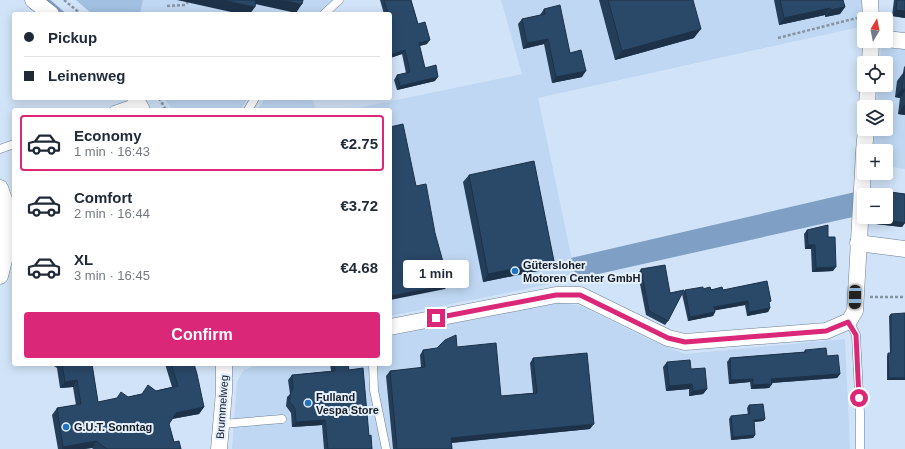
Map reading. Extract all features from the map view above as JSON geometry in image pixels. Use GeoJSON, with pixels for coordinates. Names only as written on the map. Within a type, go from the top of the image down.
{"type":"FeatureCollection","features":[{"type":"Feature","properties":{"kind":"street"},"geometry":{"type":"LineString","coordinates":[[34,0],[49,12]]}},
{"type":"Feature","properties":{"kind":"street"},"geometry":{"type":"LineString","coordinates":[[893,40],[905,41]]}},
{"type":"Feature","properties":{"kind":"street"},"geometry":{"type":"LineString","coordinates":[[392,327],[556,295],[580,295],[668,338],[685,342],[826,331],[848,322],[855,311],[862,180]]}},
{"type":"Feature","properties":{"kind":"street"},"geometry":{"type":"LineString","coordinates":[[0,188],[10,204],[11,244],[0,276]]}},
{"type":"Feature","properties":{"kind":"street"},"geometry":{"type":"LineString","coordinates":[[858,243],[905,249]]}},
{"type":"Feature","properties":{"kind":"street","name":"Brummelweg"},"geometry":{"type":"LineString","coordinates":[[219,449],[224,392],[224,366]]}},
{"type":"Feature","properties":{"kind":"lane"},"geometry":{"type":"LineString","coordinates":[[326,12],[339,0]]}},
{"type":"Feature","properties":{"kind":"lane"},"geometry":{"type":"LineString","coordinates":[[121,108],[138,103]]}},
{"type":"Feature","properties":{"kind":"lane"},"geometry":{"type":"LineString","coordinates":[[0,149],[12,145]]}},
{"type":"Feature","properties":{"kind":"lane"},"geometry":{"type":"LineString","coordinates":[[848,322],[856,335],[860,413],[860,449]]}},
{"type":"Feature","properties":{"kind":"lane"},"geometry":{"type":"LineString","coordinates":[[373,366],[374,390],[386,449]]}},
{"type":"Feature","properties":{"kind":"lane"},"geometry":{"type":"LineString","coordinates":[[222,424],[282,419]]}},
{"type":"Feature","properties":{"kind":"path"},"geometry":{"type":"LineString","coordinates":[[64,0],[79,12]]}},
{"type":"Feature","properties":{"kind":"path"},"geometry":{"type":"LineString","coordinates":[[167,6],[185,5],[188,2]]}},
{"type":"Feature","properties":{"kind":"path"},"geometry":{"type":"LineString","coordinates":[[778,38],[871,11]]}},
{"type":"Feature","properties":{"kind":"path"},"geometry":{"type":"LineString","coordinates":[[855,297],[905,297]]}},
{"type":"Feature","properties":{"kind":"shaded area"},"geometry":{"type":"Polygon","coordinates":[[[76,0],[143,0],[140,12],[90,12],[76,0]]]}},
{"type":"Feature","properties":{"kind":"shaded area"},"geometry":{"type":"Polygon","coordinates":[[[143,0],[335,0],[322,12],[140,12],[143,0]]]}},
{"type":"Feature","properties":{"kind":"shaded area"},"geometry":{"type":"Polygon","coordinates":[[[501,0],[864,0],[864,12],[857,12],[857,28],[538,98],[576,279],[392,316],[392,108],[358,108],[522,74],[501,0]]]}},
{"type":"Feature","properties":{"kind":"shaded area"},"geometry":{"type":"Polygon","coordinates":[[[893,46],[905,48],[905,169],[893,167],[893,144],[874,144],[874,136],[893,136],[893,100],[877,100],[877,92],[893,92],[893,56],[880,56],[881,48],[893,48],[893,46]]]}},
{"type":"Feature","properties":{"kind":"shaded area"},"geometry":{"type":"Polygon","coordinates":[[[166,100],[247,100],[241,108],[172,108],[166,100]]]}},
{"type":"Feature","properties":{"kind":"shaded area"},"geometry":{"type":"Polygon","coordinates":[[[264,100],[313,100],[315,108],[259,108],[264,100]]]}},
{"type":"Feature","properties":{"kind":"shaded area"},"geometry":{"type":"Polygon","coordinates":[[[855,192],[853,217],[576,279],[571,258],[855,192]]]}},
{"type":"Feature","properties":{"kind":"shaded area"},"geometry":{"type":"Polygon","coordinates":[[[556,302],[581,306],[650,340],[685,354],[845,339],[850,449],[232,449],[237,382],[243,371],[253,366],[392,366],[392,336],[556,302]]]}},
{"type":"Feature","properties":{"kind":"building"},"geometry":{"type":"Polygon","coordinates":[[[223,0],[256,0],[255,7],[223,0]]]}},
{"type":"Feature","properties":{"kind":"building"},"geometry":{"type":"Polygon","coordinates":[[[282,0],[303,0],[302,4],[282,0]]]}},
{"type":"Feature","properties":{"kind":"building"},"geometry":{"type":"Polygon","coordinates":[[[384,0],[411,0],[418,24],[425,22],[430,40],[419,43],[425,68],[436,65],[438,77],[400,86],[397,75],[410,72],[405,50],[392,54],[392,12],[387,12],[384,0]]]}},
{"type":"Feature","properties":{"kind":"building"},"geometry":{"type":"Polygon","coordinates":[[[608,0],[693,0],[701,29],[622,51],[608,0]]]}},
{"type":"Feature","properties":{"kind":"building"},"geometry":{"type":"Polygon","coordinates":[[[780,0],[843,0],[845,7],[830,10],[830,8],[784,18],[780,0]]]}},
{"type":"Feature","properties":{"kind":"building"},"geometry":{"type":"Polygon","coordinates":[[[897,0],[905,0],[905,11],[896,10],[897,0]]]}},
{"type":"Feature","properties":{"kind":"building"},"geometry":{"type":"Polygon","coordinates":[[[560,5],[570,53],[581,50],[586,71],[556,77],[548,39],[527,43],[522,19],[545,14],[544,9],[560,5]]]}},
{"type":"Feature","properties":{"kind":"building"},"geometry":{"type":"Polygon","coordinates":[[[904,72],[905,89],[902,89],[904,72]]]}},
{"type":"Feature","properties":{"kind":"building"},"geometry":{"type":"Polygon","coordinates":[[[403,124],[416,186],[426,184],[435,233],[448,285],[392,296],[392,127],[403,124]]]}},
{"type":"Feature","properties":{"kind":"building"},"geometry":{"type":"Polygon","coordinates":[[[534,161],[554,261],[488,274],[469,175],[534,161]]]}},
{"type":"Feature","properties":{"kind":"building"},"geometry":{"type":"Polygon","coordinates":[[[893,192],[905,194],[905,223],[893,221],[893,192]]]}},
{"type":"Feature","properties":{"kind":"building"},"geometry":{"type":"Polygon","coordinates":[[[828,225],[828,237],[835,237],[836,267],[816,268],[815,245],[808,245],[807,230],[828,225]]]}},
{"type":"Feature","properties":{"kind":"building"},"geometry":{"type":"Polygon","coordinates":[[[665,265],[670,293],[684,290],[668,321],[649,311],[641,269],[665,265]]]}},
{"type":"Feature","properties":{"kind":"building"},"geometry":{"type":"Polygon","coordinates":[[[767,281],[771,301],[769,302],[770,308],[749,312],[748,301],[714,307],[715,312],[690,317],[685,290],[710,287],[711,290],[722,287],[723,290],[767,281]]]}},
{"type":"Feature","properties":{"kind":"building"},"geometry":{"type":"Polygon","coordinates":[[[905,313],[905,378],[889,378],[888,353],[891,353],[891,314],[905,313]]]}},
{"type":"Feature","properties":{"kind":"building"},"geometry":{"type":"Polygon","coordinates":[[[456,335],[457,347],[496,343],[501,396],[537,393],[533,358],[587,353],[594,424],[451,438],[452,449],[397,449],[390,371],[425,367],[423,350],[437,348],[445,340],[456,335]]]}},
{"type":"Feature","properties":{"kind":"building"},"geometry":{"type":"Polygon","coordinates":[[[826,348],[827,356],[838,355],[840,374],[771,379],[772,384],[753,385],[753,379],[731,380],[730,358],[806,352],[805,350],[826,348]]]}},
{"type":"Feature","properties":{"kind":"building"},"geometry":{"type":"Polygon","coordinates":[[[690,360],[691,369],[705,368],[707,389],[693,391],[692,384],[669,386],[667,362],[690,360]]]}},
{"type":"Feature","properties":{"kind":"building"},"geometry":{"type":"Polygon","coordinates":[[[62,366],[92,366],[98,402],[117,398],[121,392],[128,397],[142,394],[148,385],[156,391],[178,386],[172,366],[195,366],[204,407],[176,413],[169,424],[174,442],[179,441],[181,449],[107,449],[96,441],[63,447],[57,408],[81,404],[77,380],[65,382],[62,366]]]}},
{"type":"Feature","properties":{"kind":"building"},"geometry":{"type":"Polygon","coordinates":[[[334,366],[348,366],[349,370],[363,368],[369,436],[371,435],[372,449],[328,449],[325,420],[296,422],[295,408],[289,401],[293,389],[292,375],[335,371],[334,366]]]}},
{"type":"Feature","properties":{"kind":"building"},"geometry":{"type":"Polygon","coordinates":[[[763,404],[765,419],[754,420],[755,435],[733,437],[731,416],[750,414],[749,405],[763,404]]]}},
{"type":"Feature","properties":{"kind":"waterway"},"geometry":{"type":"LineString","coordinates":[[47,0],[61,12]]}},
{"type":"Feature","properties":{"kind":"place","name":"Gütersloher Motoren Center GmbH"},"geometry":{"type":"Point","coordinates":[515,271]}},
{"type":"Feature","properties":{"kind":"place","name":"Fulland Vespa Store"},"geometry":{"type":"Point","coordinates":[308,403]}},
{"type":"Feature","properties":{"kind":"place","name":"G.U.T. Sonntag"},"geometry":{"type":"Point","coordinates":[66,427]}},
{"type":"Feature","properties":{"kind":"route"},"geometry":{"type":"LineString","coordinates":[[436,318],[556,295],[580,295],[668,338],[685,342],[826,331],[848,322],[856,335],[859,398]]}}]}
